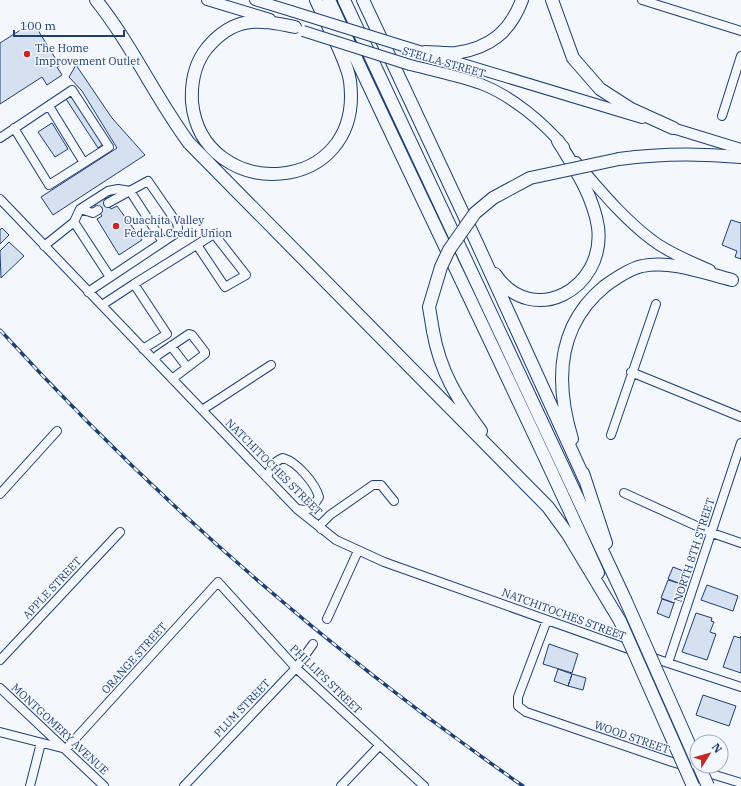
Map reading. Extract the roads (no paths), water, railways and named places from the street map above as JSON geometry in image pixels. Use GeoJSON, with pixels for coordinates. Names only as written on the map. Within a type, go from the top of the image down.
{"type":"FeatureCollection","features":[{"type":"Feature","properties":{"kind":"highway"},"geometry":{"type":"LineString","coordinates":[[96,0],[127,44],[161,102],[188,143],[548,507]]}},
{"type":"Feature","properties":{"kind":"highway"},"geometry":{"type":"LineString","coordinates":[[299,29],[272,22],[254,21],[230,28],[213,41],[203,54],[196,68],[192,94],[193,109],[197,125],[206,140],[218,153],[240,168],[266,174],[279,174],[301,170],[322,158],[332,149],[348,122],[351,111],[350,79],[316,0]]}},
{"type":"Feature","properties":{"kind":"highway"},"geometry":{"type":"LineString","coordinates":[[329,0],[390,132],[542,448],[693,786]]}},
{"type":"Feature","properties":{"kind":"highway"},"geometry":{"type":"LineString","coordinates":[[344,0],[624,599],[689,744]]}},
{"type":"Feature","properties":{"kind":"highway"},"geometry":{"type":"LineString","coordinates":[[363,0],[476,241],[585,480]]}},
{"type":"Feature","properties":{"kind":"highway"},"geometry":{"type":"LineString","coordinates":[[369,0],[373,22]]}},
{"type":"Feature","properties":{"kind":"highway"},"geometry":{"type":"LineString","coordinates":[[425,52],[455,53],[495,40],[507,29],[522,0]]}},
{"type":"Feature","properties":{"kind":"highway"},"geometry":{"type":"LineString","coordinates":[[552,0],[574,58],[600,89],[631,109],[674,128]]}},
{"type":"Feature","properties":{"kind":"highway"},"geometry":{"type":"LineString","coordinates":[[476,241],[497,277],[507,288],[528,298],[550,299],[559,296],[569,292],[584,279],[595,258],[598,228],[588,194],[558,141]]}},
{"type":"Feature","properties":{"kind":"highway"},"geometry":{"type":"LineString","coordinates":[[620,621],[567,533],[548,507],[488,440],[452,390],[442,367],[433,331],[430,307],[441,268],[449,250],[475,213],[493,198],[530,178],[619,159],[653,154],[689,152],[741,157]]}},
{"type":"Feature","properties":{"kind":"highway"},"geometry":{"type":"LineString","coordinates":[[624,599],[585,480],[562,400],[561,371],[564,351],[570,333],[587,304],[615,279],[643,266],[673,266],[736,282]]}},
{"type":"Feature","properties":{"kind":"highway"},"geometry":{"type":"LineString","coordinates":[[703,774],[708,786]]}},
{"type":"Feature","properties":{"kind":"main road","name":"STELLA STREET"},"geometry":{"type":"LineString","coordinates":[[207,0],[410,66],[482,85],[493,90],[528,112],[558,141],[626,219],[678,256],[736,282]]}},
{"type":"Feature","properties":{"kind":"main road","name":"STELLA STREET"},"geometry":{"type":"LineString","coordinates":[[255,0],[741,149]]}},
{"type":"Feature","properties":{"kind":"street"},"geometry":{"type":"LineString","coordinates":[[642,0],[741,30]]}},
{"type":"Feature","properties":{"kind":"street"},"geometry":{"type":"LineString","coordinates":[[722,116],[741,56]]}},
{"type":"Feature","properties":{"kind":"street"},"geometry":{"type":"LineString","coordinates":[[0,138],[14,128],[49,106],[72,90],[109,147],[49,185],[14,128]]}},
{"type":"Feature","properties":{"kind":"street"},"geometry":{"type":"LineString","coordinates":[[49,106],[84,163]]}},
{"type":"Feature","properties":{"kind":"street"},"geometry":{"type":"LineString","coordinates":[[88,292],[175,234],[178,228],[177,223],[148,182],[108,203]]}},
{"type":"Feature","properties":{"kind":"street"},"geometry":{"type":"LineString","coordinates":[[44,246],[74,222],[80,209],[108,192],[118,189],[130,191],[163,242]]}},
{"type":"Feature","properties":{"kind":"street","name":"NATCHITOCHES STREET"},"geometry":{"type":"LineString","coordinates":[[0,199],[297,509],[336,540],[358,551],[547,620],[741,687]]}},
{"type":"Feature","properties":{"kind":"street"},"geometry":{"type":"LineString","coordinates":[[80,209],[93,212],[98,210]]}},
{"type":"Feature","properties":{"kind":"street"},"geometry":{"type":"LineString","coordinates":[[74,222],[110,277]]}},
{"type":"Feature","properties":{"kind":"street"},"geometry":{"type":"LineString","coordinates":[[102,305],[214,234],[246,275],[225,287],[197,245]]}},
{"type":"Feature","properties":{"kind":"street"},"geometry":{"type":"LineString","coordinates":[[134,284],[167,334],[143,349]]}},
{"type":"Feature","properties":{"kind":"street"},"geometry":{"type":"LineString","coordinates":[[611,435],[631,372],[656,304]]}},
{"type":"Feature","properties":{"kind":"street"},"geometry":{"type":"LineString","coordinates":[[154,360],[189,334],[192,335],[205,354],[172,379]]}},
{"type":"Feature","properties":{"kind":"street"},"geometry":{"type":"LineString","coordinates":[[171,346],[187,367]]}},
{"type":"Feature","properties":{"kind":"street"},"geometry":{"type":"LineString","coordinates":[[202,410],[271,365]]}},
{"type":"Feature","properties":{"kind":"street"},"geometry":{"type":"LineString","coordinates":[[631,372],[741,417]]}},
{"type":"Feature","properties":{"kind":"street"},"geometry":{"type":"LineString","coordinates":[[0,494],[57,431]]}},
{"type":"Feature","properties":{"kind":"street","name":"NORTH 8TH STREET"},"geometry":{"type":"LineString","coordinates":[[668,663],[741,443]]}},
{"type":"Feature","properties":{"kind":"street"},"geometry":{"type":"LineString","coordinates":[[267,478],[270,468],[278,460],[283,458],[294,464],[317,491],[319,497],[312,508],[305,510],[297,509]]}},
{"type":"Feature","properties":{"kind":"street"},"geometry":{"type":"LineString","coordinates":[[321,529],[321,524],[330,515],[373,485],[381,485],[394,501]]}},
{"type":"Feature","properties":{"kind":"street"},"geometry":{"type":"LineString","coordinates":[[624,493],[712,533],[741,543]]}},
{"type":"Feature","properties":{"kind":"street","name":"APPLE STREET"},"geometry":{"type":"LineString","coordinates":[[0,660],[120,532]]}},
{"type":"Feature","properties":{"kind":"street"},"geometry":{"type":"LineString","coordinates":[[327,618],[358,551]]}},
{"type":"Feature","properties":{"kind":"street","name":"PHILLIPS STREET"},"geometry":{"type":"LineString","coordinates":[[218,582],[296,668],[424,786]]}},
{"type":"Feature","properties":{"kind":"street","name":"ORANGE STREET"},"geometry":{"type":"LineString","coordinates":[[66,749],[218,582]]}},
{"type":"Feature","properties":{"kind":"street","name":"WOOD STREET"},"geometry":{"type":"LineString","coordinates":[[547,620],[518,697],[518,706],[526,712],[664,760],[741,783]]}},
{"type":"Feature","properties":{"kind":"street","name":"PLUM STREET"},"geometry":{"type":"LineString","coordinates":[[184,786],[296,668],[313,644]]}},
{"type":"Feature","properties":{"kind":"street","name":"MONTGOMERY AVENUE"},"geometry":{"type":"LineString","coordinates":[[0,688],[104,786]]}},
{"type":"Feature","properties":{"kind":"street"},"geometry":{"type":"LineString","coordinates":[[0,732],[66,749]]}},
{"type":"Feature","properties":{"kind":"street"},"geometry":{"type":"LineString","coordinates":[[30,786],[41,743]]}},
{"type":"Feature","properties":{"kind":"street"},"geometry":{"type":"LineString","coordinates":[[341,786],[380,745]]}},
{"type":"Feature","properties":{"kind":"railway"},"geometry":{"type":"LineString","coordinates":[[0,330],[59,393],[121,455],[184,515],[249,573],[315,629],[383,683],[452,736],[523,786]]}},
{"type":"Feature","properties":{"kind":"place","name":"The Home Improvement Outlet"},"geometry":{"type":"Point","coordinates":[27,54]}},
{"type":"Feature","properties":{"kind":"place","name":"Ouachita Valley Federal Credit Union"},"geometry":{"type":"Point","coordinates":[116,226]}}]}
